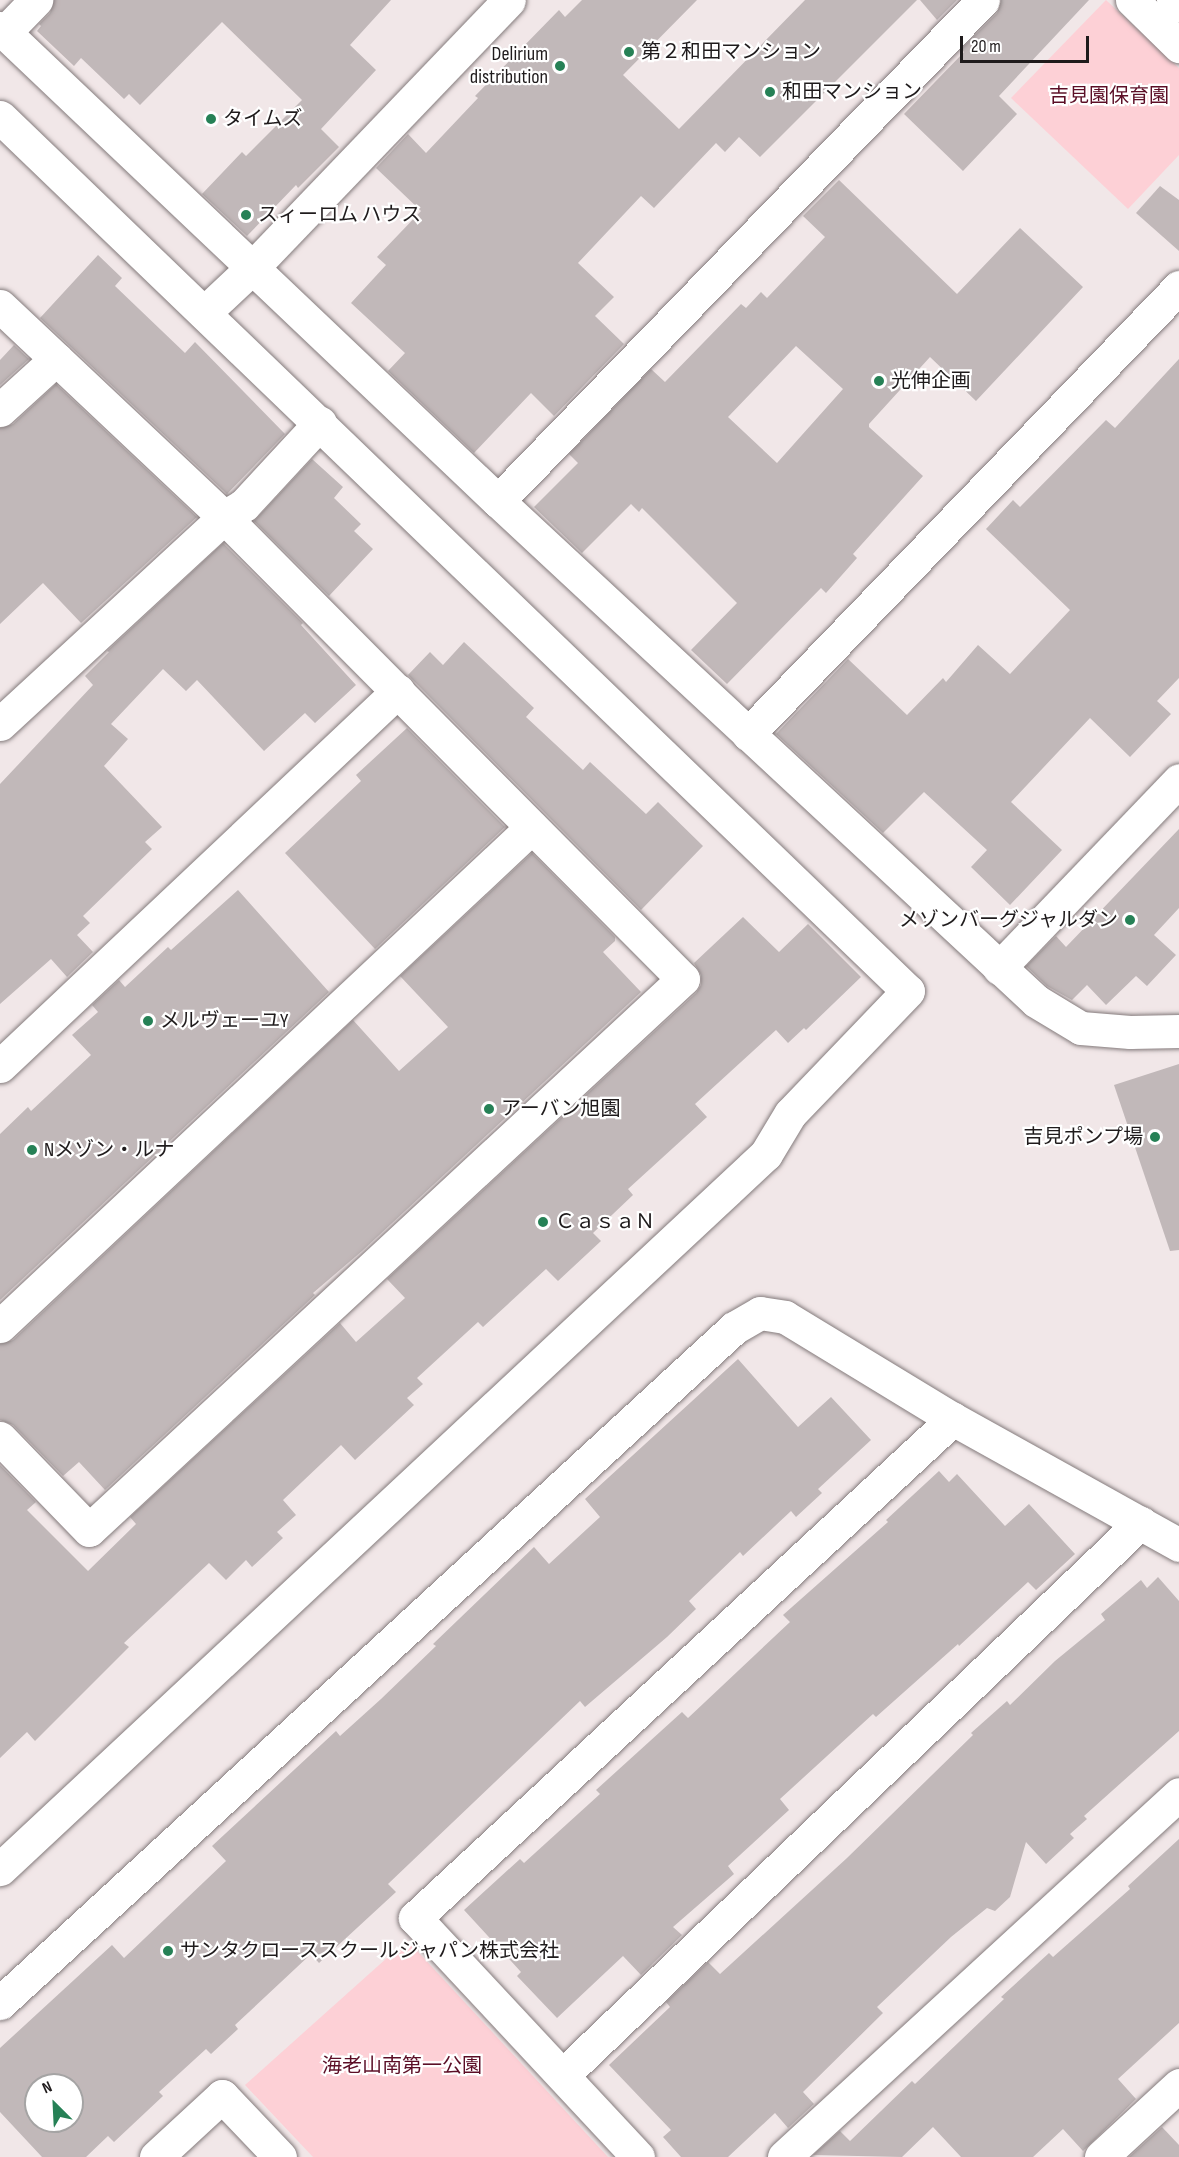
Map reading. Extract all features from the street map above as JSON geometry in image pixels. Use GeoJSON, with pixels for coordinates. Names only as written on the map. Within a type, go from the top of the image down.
{"type":"FeatureCollection","features":[{"type":"Feature","properties":{"kind":"street"},"geometry":{"type":"LineString","coordinates":[[36,0],[3,30],[254,266],[498,501],[999,968],[1036,1001],[1082,1028],[1130,1032],[1179,1032]]}},
{"type":"Feature","properties":{"kind":"street"},"geometry":{"type":"LineString","coordinates":[[204,313],[254,266],[509,0]]}},
{"type":"Feature","properties":{"kind":"street"},"geometry":{"type":"LineString","coordinates":[[498,501],[983,0]]}},
{"type":"Feature","properties":{"kind":"street"},"geometry":{"type":"LineString","coordinates":[[1132,0],[1179,46]]}},
{"type":"Feature","properties":{"kind":"street"},"geometry":{"type":"LineString","coordinates":[[1173,0],[1179,6]]}},
{"type":"Feature","properties":{"kind":"street"},"geometry":{"type":"LineString","coordinates":[[0,117],[908,991],[790,1114],[766,1154],[0,1869]]}},
{"type":"Feature","properties":{"kind":"street"},"geometry":{"type":"LineString","coordinates":[[748,734],[1179,286]]}},
{"type":"Feature","properties":{"kind":"street"},"geometry":{"type":"LineString","coordinates":[[0,306],[224,517],[683,979],[89,1530],[0,1438]]}},
{"type":"Feature","properties":{"kind":"street"},"geometry":{"type":"LineString","coordinates":[[0,410],[56,358]]}},
{"type":"Feature","properties":{"kind":"street"},"geometry":{"type":"LineString","coordinates":[[0,724],[224,517],[244,505],[320,423]]}},
{"type":"Feature","properties":{"kind":"street"},"geometry":{"type":"LineString","coordinates":[[0,1066],[398,691]]}},
{"type":"Feature","properties":{"kind":"street"},"geometry":{"type":"LineString","coordinates":[[999,968],[1179,780]]}},
{"type":"Feature","properties":{"kind":"street"},"geometry":{"type":"LineString","coordinates":[[0,1326],[532,827]]}},
{"type":"Feature","properties":{"kind":"street"},"geometry":{"type":"LineString","coordinates":[[0,2003],[735,1328],[760,1313],[785,1317],[953,1419],[1179,1545]]}},
{"type":"Feature","properties":{"kind":"street"},"geometry":{"type":"LineString","coordinates":[[638,2157],[414,1918],[953,1419]]}},
{"type":"Feature","properties":{"kind":"street"},"geometry":{"type":"LineString","coordinates":[[563,2076],[1140,1523]]}},
{"type":"Feature","properties":{"kind":"street"},"geometry":{"type":"LineString","coordinates":[[784,2157],[1179,1794]]}},
{"type":"Feature","properties":{"kind":"street"},"geometry":{"type":"LineString","coordinates":[[1101,2157],[1179,2085]]}},
{"type":"Feature","properties":{"kind":"street"},"geometry":{"type":"LineString","coordinates":[[156,2157],[222,2096],[280,2157]]}},
{"type":"Feature","properties":{"kind":"green space","name":"吉見園保育園"},"geometry":{"type":"Polygon","coordinates":[[[1106,0],[1179,68],[1179,155],[1128,209],[1011,98],[1106,0]]]}},
{"type":"Feature","properties":{"kind":"green space","name":"海老山南第一公園"},"geometry":{"type":"Polygon","coordinates":[[[407,1940],[608,2157],[313,2157],[245,2085],[407,1940]]]}},
{"type":"Feature","properties":{"kind":"building"},"geometry":{"type":"Polygon","coordinates":[[[54,0],[391,0],[350,45],[376,70],[321,129],[339,147],[298,188],[296,185],[247,236],[202,194],[242,152],[246,156],[302,100],[222,22],[140,105],[129,94],[124,99],[81,58],[74,66],[37,31],[41,26],[39,24],[50,13],[54,0]]]}},
{"type":"Feature","properties":{"kind":"building"},"geometry":{"type":"Polygon","coordinates":[[[582,0],[697,0],[623,75],[679,129],[805,0],[917,0],[760,157],[739,137],[725,152],[716,143],[654,208],[641,196],[578,263],[614,297],[595,316],[624,344],[554,416],[531,393],[474,453],[388,371],[405,353],[351,303],[386,265],[377,257],[421,211],[376,168],[408,134],[426,153],[478,98],[475,96],[559,10],[565,17],[582,0]]]}},
{"type":"Feature","properties":{"kind":"building"},"geometry":{"type":"Polygon","coordinates":[[[920,0],[957,0],[937,20],[920,0]]]}},
{"type":"Feature","properties":{"kind":"building"},"geometry":{"type":"Polygon","coordinates":[[[1001,0],[1089,0],[999,96],[1017,114],[963,171],[904,114],[964,52],[961,49],[997,13],[1001,0]]]}},
{"type":"Feature","properties":{"kind":"building"},"geometry":{"type":"Polygon","coordinates":[[[839,180],[957,294],[1020,228],[1083,287],[976,401],[930,357],[869,424],[869,427],[923,476],[853,554],[857,558],[826,593],[821,588],[727,684],[691,650],[737,603],[642,508],[639,512],[631,504],[582,553],[534,507],[578,463],[569,454],[651,369],[665,382],[741,304],[746,308],[761,292],[767,298],[825,237],[803,216],[839,180]],[[796,346],[728,417],[777,463],[843,389],[796,346]]]}},
{"type":"Feature","properties":{"kind":"building"},"geometry":{"type":"Polygon","coordinates":[[[1160,186],[1179,200],[1179,251],[1136,213],[1160,186]]]}},
{"type":"Feature","properties":{"kind":"building"},"geometry":{"type":"Polygon","coordinates":[[[98,255],[122,278],[115,286],[185,353],[195,342],[285,434],[227,494],[40,318],[98,255]]]}},
{"type":"Feature","properties":{"kind":"building"},"geometry":{"type":"Polygon","coordinates":[[[14,345],[29,359],[0,385],[0,360],[14,345]]]}},
{"type":"Feature","properties":{"kind":"building"},"geometry":{"type":"Polygon","coordinates":[[[1179,359],[1179,678],[1157,701],[1171,714],[1130,757],[1090,718],[1011,802],[1062,850],[1010,905],[971,867],[987,850],[924,792],[883,833],[776,734],[848,659],[907,715],[943,678],[946,682],[978,645],[1010,674],[1070,610],[986,529],[1013,500],[1020,507],[1106,420],[1115,428],[1179,359]]]}},
{"type":"Feature","properties":{"kind":"building"},"geometry":{"type":"Polygon","coordinates":[[[56,384],[197,517],[81,623],[43,583],[0,624],[0,428],[13,424],[56,384]]]}},
{"type":"Feature","properties":{"kind":"building"},"geometry":{"type":"Polygon","coordinates":[[[312,459],[343,487],[334,498],[361,524],[354,531],[373,549],[329,596],[254,521],[312,459]]]}},
{"type":"Feature","properties":{"kind":"building"},"geometry":{"type":"Polygon","coordinates":[[[223,543],[303,623],[301,625],[356,685],[315,723],[305,713],[264,751],[197,680],[186,691],[163,669],[111,724],[128,739],[104,766],[162,827],[145,842],[152,849],[83,916],[90,923],[77,935],[93,952],[67,977],[51,959],[0,1004],[0,784],[93,685],[85,676],[109,652],[107,651],[223,543]]]}},
{"type":"Feature","properties":{"kind":"building"},"geometry":{"type":"Polygon","coordinates":[[[464,642],[534,708],[526,717],[583,770],[590,762],[646,814],[658,802],[703,846],[641,910],[408,675],[430,652],[443,665],[464,642]]]}},
{"type":"Feature","properties":{"kind":"building"},"geometry":{"type":"Polygon","coordinates":[[[407,728],[505,827],[375,949],[285,853],[361,781],[356,775],[407,728]]]}},
{"type":"Feature","properties":{"kind":"building","name":"メゾンバーグジャルダン"},"geometry":{"type":"Polygon","coordinates":[[[1179,829],[1179,908],[1154,935],[1176,955],[1147,986],[1136,976],[1106,1005],[1087,985],[1072,1000],[1047,986],[1026,966],[1056,936],[1066,947],[1179,829]]]}},
{"type":"Feature","properties":{"kind":"building"},"geometry":{"type":"Polygon","coordinates":[[[532,853],[615,937],[615,941],[603,952],[641,992],[362,1251],[313,1293],[315,1295],[105,1490],[79,1462],[63,1476],[13,1425],[0,1420],[0,1344],[13,1340],[353,1020],[399,1071],[448,1027],[400,976],[532,853]]]}},
{"type":"Feature","properties":{"kind":"building"},"geometry":{"type":"Polygon","coordinates":[[[238,890],[329,992],[0,1300],[0,1134],[28,1107],[31,1111],[91,1055],[72,1035],[98,1012],[92,1005],[119,980],[125,987],[168,947],[171,950],[238,890]]]}},
{"type":"Feature","properties":{"kind":"building"},"geometry":{"type":"Polygon","coordinates":[[[743,917],[779,952],[808,924],[861,977],[806,1030],[804,1028],[788,1043],[776,1030],[695,1104],[707,1117],[628,1189],[633,1195],[593,1233],[601,1241],[558,1281],[546,1269],[483,1327],[478,1322],[417,1378],[423,1384],[407,1398],[414,1405],[355,1460],[341,1445],[283,1500],[296,1515],[277,1532],[283,1538],[252,1567],[246,1560],[226,1580],[209,1563],[124,1643],[129,1647],[35,1741],[27,1732],[0,1758],[0,1465],[36,1502],[27,1510],[88,1571],[136,1524],[130,1517],[340,1323],[356,1342],[405,1298],[387,1279],[696,993],[701,985],[701,975],[694,963],[743,917]]]}},
{"type":"Feature","properties":{"kind":"building","name":"吉見ポンプ場"},"geometry":{"type":"Polygon","coordinates":[[[1179,1064],[1179,1250],[1170,1251],[1114,1085],[1179,1064]]]}},
{"type":"Feature","properties":{"kind":"building"},"geometry":{"type":"Polygon","coordinates":[[[738,1359],[798,1427],[831,1397],[871,1440],[818,1489],[822,1493],[796,1517],[791,1511],[743,1556],[740,1552],[689,1601],[696,1609],[667,1637],[585,1707],[580,1701],[388,1884],[396,1892],[319,1963],[311,1954],[235,2025],[238,2029],[211,2054],[206,2049],[159,2092],[163,2096],[114,2142],[108,2136],[86,2157],[42,2157],[0,2112],[0,2048],[112,1945],[124,1958],[226,1861],[212,1846],[336,1731],[340,1736],[381,1699],[436,1646],[433,1644],[534,1547],[549,1564],[600,1517],[585,1499],[738,1359]]]}},
{"type":"Feature","properties":{"kind":"building"},"geometry":{"type":"Polygon","coordinates":[[[939,1471],[949,1482],[957,1474],[1005,1526],[1029,1504],[1075,1554],[1036,1590],[1028,1582],[959,1646],[958,1644],[876,1717],[873,1714],[780,1799],[789,1810],[728,1866],[734,1874],[673,1927],[682,1935],[641,1975],[623,1956],[557,2018],[517,1976],[521,1972],[464,1910],[520,1859],[524,1863],[600,1794],[596,1790],[682,1712],[688,1718],[790,1622],[783,1615],[888,1522],[886,1520],[939,1471]]]}},
{"type":"Feature","properties":{"kind":"building"},"geometry":{"type":"Polygon","coordinates":[[[1158,1577],[1179,1601],[1179,1731],[1084,1816],[1087,1819],[1070,1834],[1074,1838],[1046,1864],[1026,1842],[1010,1897],[995,1911],[987,1908],[951,1937],[877,2007],[883,2013],[803,2092],[814,2104],[788,2128],[775,2113],[728,2157],[681,2157],[663,2137],[671,2130],[609,2065],[670,2007],[666,2002],[708,1962],[720,1974],[847,1858],[973,1735],[971,1733],[1007,1701],[1010,1705],[1055,1661],[1105,1620],[1101,1614],[1141,1580],[1147,1588],[1158,1577]]]}},
{"type":"Feature","properties":{"kind":"building"},"geometry":{"type":"Polygon","coordinates":[[[1179,1839],[1179,2023],[1118,2079],[1136,2099],[1083,2151],[1063,2129],[1033,2157],[961,2157],[933,2127],[902,2157],[813,2155],[840,2131],[850,2141],[912,2081],[915,2084],[1004,1999],[1001,1997],[1049,1953],[1053,1957],[1130,1889],[1128,1886],[1179,1839]]]}},
{"type":"Feature","properties":{"kind":"building"},"geometry":{"type":"Polygon","coordinates":[[[1162,2127],[1179,2145],[1179,2157],[1129,2157],[1162,2127]]]}},
{"type":"Feature","properties":{"kind":"place","name":"第２和田マンション"},"geometry":{"type":"Point","coordinates":[629,52]}},
{"type":"Feature","properties":{"kind":"place","name":"Delirium distribution"},"geometry":{"type":"Point","coordinates":[560,66]}},
{"type":"Feature","properties":{"kind":"place","name":"和田マンション"},"geometry":{"type":"Point","coordinates":[770,92]}},
{"type":"Feature","properties":{"kind":"place","name":"タイムズ"},"geometry":{"type":"Point","coordinates":[211,119]}},
{"type":"Feature","properties":{"kind":"place","name":"スィーロム ハウス"},"geometry":{"type":"Point","coordinates":[246,215]}},
{"type":"Feature","properties":{"kind":"place","name":"光伸企画"},"geometry":{"type":"Point","coordinates":[879,381]}},
{"type":"Feature","properties":{"kind":"place","name":"メゾンバーグジャルダン"},"geometry":{"type":"Point","coordinates":[1130,920]}},
{"type":"Feature","properties":{"kind":"place","name":"メルヴェーユY"},"geometry":{"type":"Point","coordinates":[148,1021]}},
{"type":"Feature","properties":{"kind":"place","name":"アーバン旭園"},"geometry":{"type":"Point","coordinates":[489,1109]}},
{"type":"Feature","properties":{"kind":"place","name":"吉見ポンプ場"},"geometry":{"type":"Point","coordinates":[1155,1137]}},
{"type":"Feature","properties":{"kind":"place","name":"Nメゾン・ルナ"},"geometry":{"type":"Point","coordinates":[32,1150]}},
{"type":"Feature","properties":{"kind":"place","name":"ＣａｓａＮ"},"geometry":{"type":"Point","coordinates":[543,1222]}},
{"type":"Feature","properties":{"kind":"place","name":"サンタクローススクールジャパン株式会社"},"geometry":{"type":"Point","coordinates":[168,1951]}}]}
